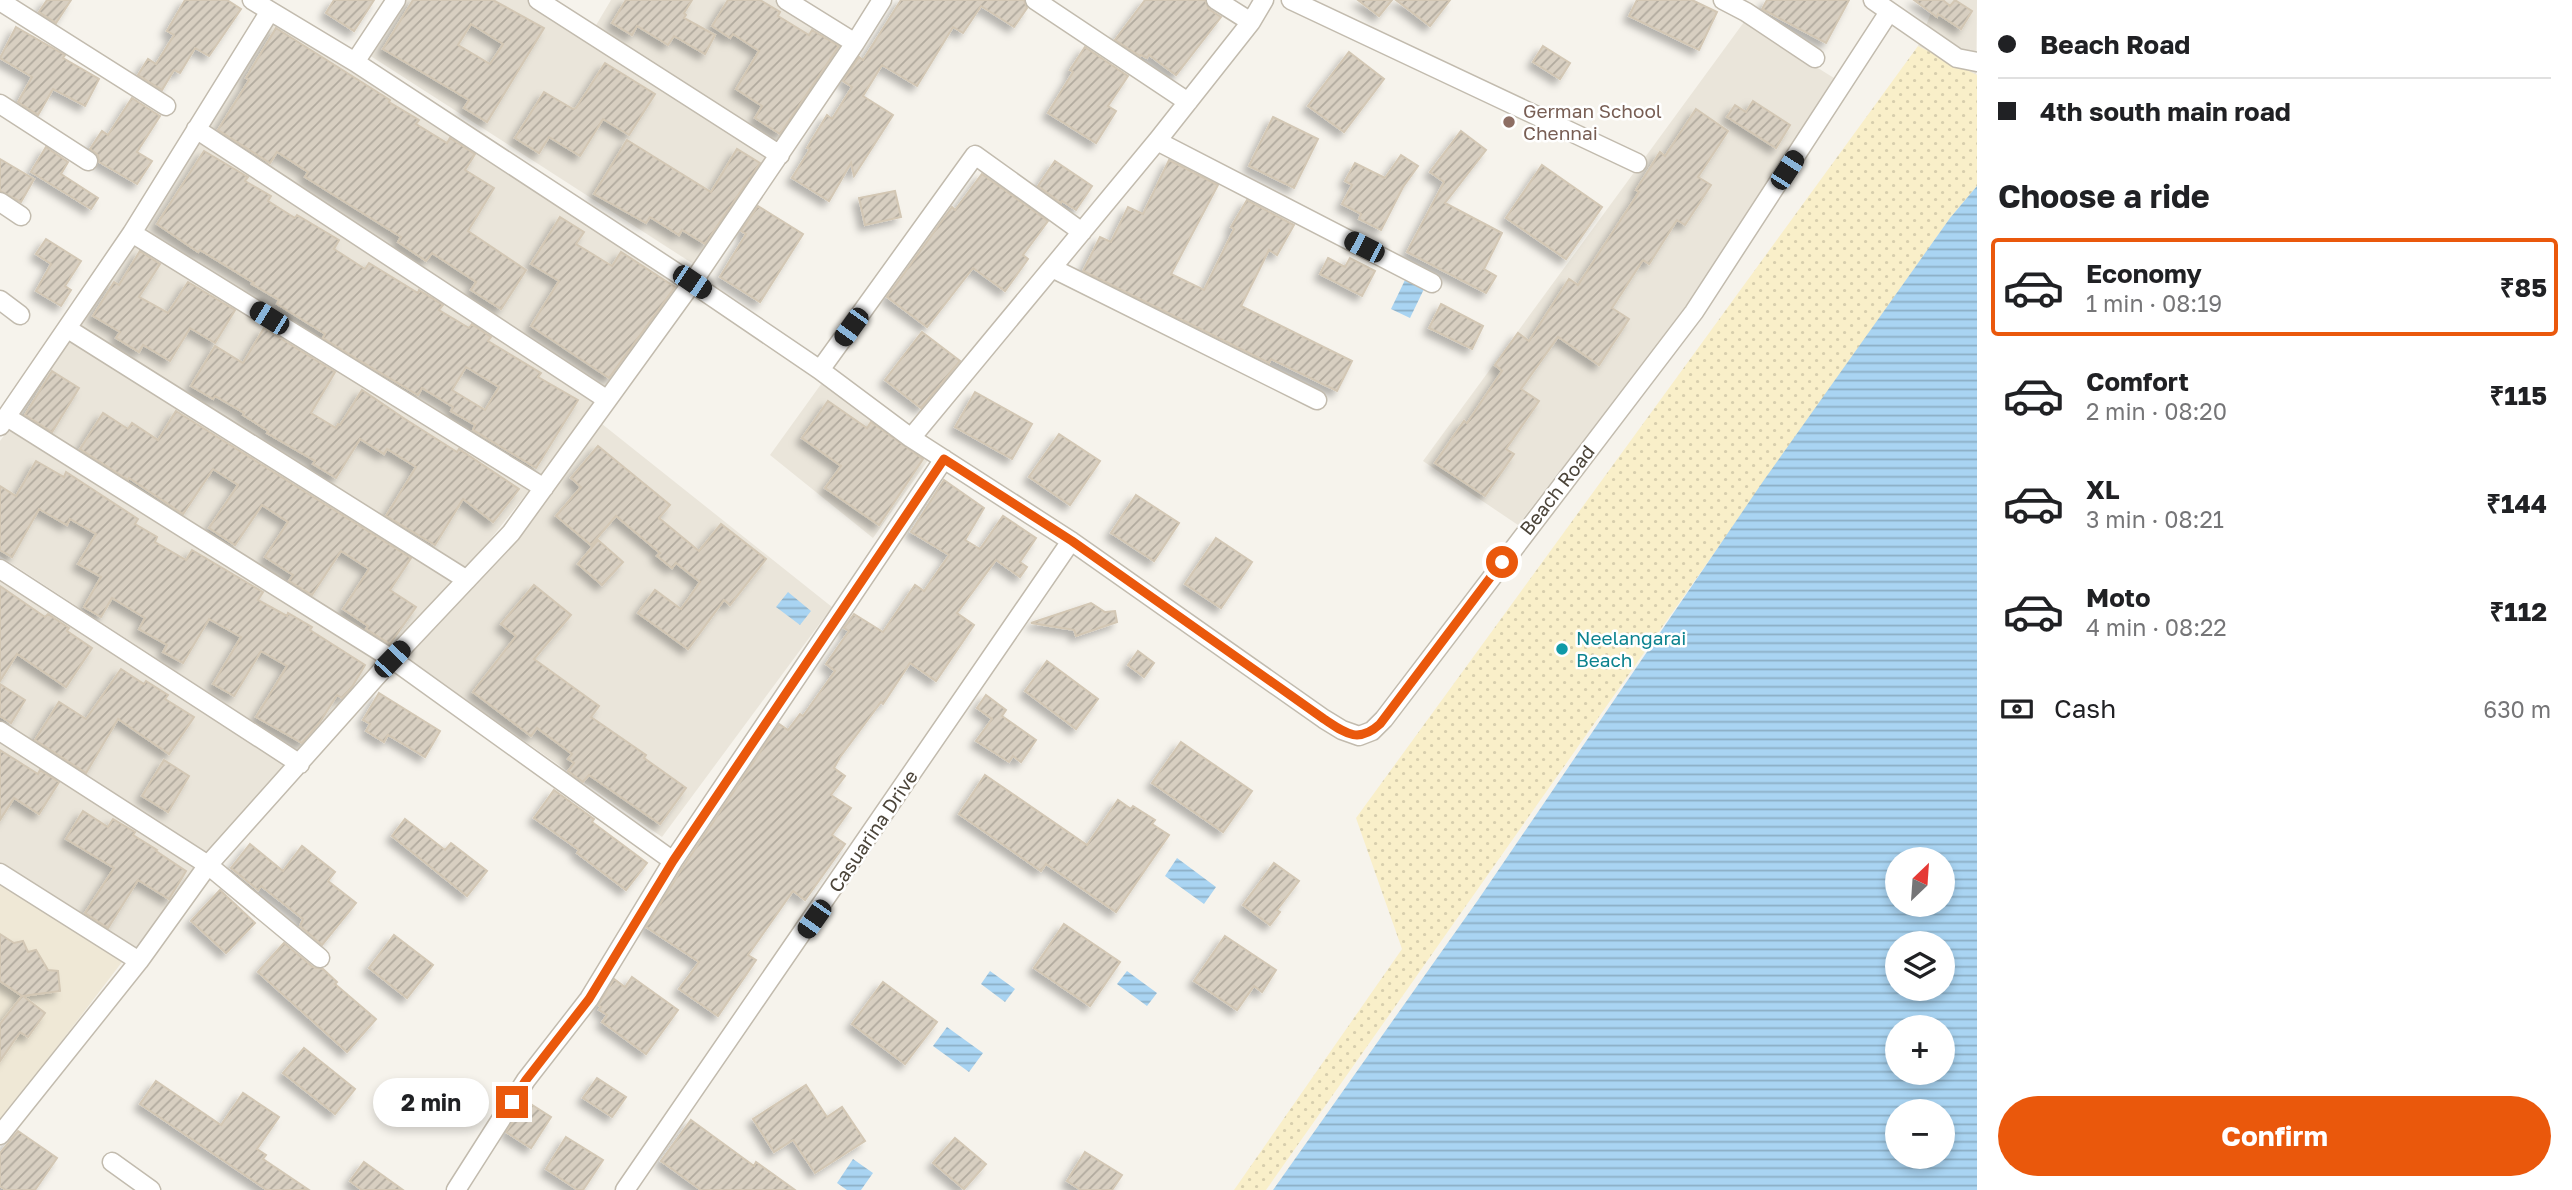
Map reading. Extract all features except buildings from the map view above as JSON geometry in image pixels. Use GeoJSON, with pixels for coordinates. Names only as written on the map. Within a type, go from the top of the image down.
{"type":"FeatureCollection","features":[{"type":"Feature","properties":{"kind":"street","name":"Beach Road"},"geometry":{"type":"LineString","coordinates":[[252,0],[355,62],[692,282],[820,370],[911,438],[1072,541],[1333,725],[1359,736],[1372,731],[1380,724],[1664,353],[1892,14]]}},
{"type":"Feature","properties":{"kind":"street"},"geometry":{"type":"LineString","coordinates":[[355,62],[396,0]]}},
{"type":"Feature","properties":{"kind":"street"},"geometry":{"type":"LineString","coordinates":[[538,0],[780,155]]}},
{"type":"Feature","properties":{"kind":"street"},"geometry":{"type":"LineString","coordinates":[[786,0],[855,43]]}},
{"type":"Feature","properties":{"kind":"street"},"geometry":{"type":"LineString","coordinates":[[0,1135],[139,961],[208,865],[392,659],[511,533],[692,282],[882,0]]}},
{"type":"Feature","properties":{"kind":"street"},"geometry":{"type":"LineString","coordinates":[[1035,0],[1188,102]]}},
{"type":"Feature","properties":{"kind":"street"},"geometry":{"type":"LineString","coordinates":[[1216,0],[1251,22]]}},
{"type":"Feature","properties":{"kind":"street"},"geometry":{"type":"LineString","coordinates":[[911,438],[1157,141],[1251,22],[1264,0]]}},
{"type":"Feature","properties":{"kind":"street"},"geometry":{"type":"LineString","coordinates":[[1291,0],[1637,163]]}},
{"type":"Feature","properties":{"kind":"street"},"geometry":{"type":"LineString","coordinates":[[1723,0],[1746,12],[1815,58]]}},
{"type":"Feature","properties":{"kind":"street"},"geometry":{"type":"LineString","coordinates":[[1873,0],[1957,58],[1977,62]]}},
{"type":"Feature","properties":{"kind":"street"},"geometry":{"type":"LineString","coordinates":[[0,1],[166,106]]}},
{"type":"Feature","properties":{"kind":"street"},"geometry":{"type":"LineString","coordinates":[[270,11],[132,233],[3,421],[392,659],[673,861]]}},
{"type":"Feature","properties":{"kind":"street"},"geometry":{"type":"LineString","coordinates":[[0,104],[88,160]]}},
{"type":"Feature","properties":{"kind":"street"},"geometry":{"type":"LineString","coordinates":[[196,129],[606,399]]}},
{"type":"Feature","properties":{"kind":"street"},"geometry":{"type":"LineString","coordinates":[[1157,141],[1433,283]]}},
{"type":"Feature","properties":{"kind":"street"},"geometry":{"type":"LineString","coordinates":[[820,370],[975,155],[1082,232]]}},
{"type":"Feature","properties":{"kind":"street"},"geometry":{"type":"LineString","coordinates":[[0,202],[21,216]]}},
{"type":"Feature","properties":{"kind":"street"},"geometry":{"type":"LineString","coordinates":[[132,233],[544,488]]}},
{"type":"Feature","properties":{"kind":"street"},"geometry":{"type":"LineString","coordinates":[[1052,268],[1317,400]]}},
{"type":"Feature","properties":{"kind":"street"},"geometry":{"type":"LineString","coordinates":[[0,300],[20,315]]}},
{"type":"Feature","properties":{"kind":"street"},"geometry":{"type":"LineString","coordinates":[[68,329],[467,580]]}},
{"type":"Feature","properties":{"kind":"street"},"geometry":{"type":"LineString","coordinates":[[456,1190],[526,1080],[589,999],[673,861],[944,459]]}},
{"type":"Feature","properties":{"kind":"street","name":"Casuarina Drive"},"geometry":{"type":"LineString","coordinates":[[625,1190],[1072,541]]}},
{"type":"Feature","properties":{"kind":"street"},"geometry":{"type":"LineString","coordinates":[[0,569],[300,764]]}},
{"type":"Feature","properties":{"kind":"street"},"geometry":{"type":"LineString","coordinates":[[0,731],[208,865],[320,958]]}},
{"type":"Feature","properties":{"kind":"street"},"geometry":{"type":"LineString","coordinates":[[0,873],[139,961]]}},
{"type":"Feature","properties":{"kind":"street"},"geometry":{"type":"LineString","coordinates":[[112,1162],[151,1190]]}},
{"type":"Feature","properties":{"kind":"shaded area"},"geometry":{"type":"Polygon","coordinates":[[[405,0],[528,0],[771,158],[698,267],[369,55],[405,0]]]}},
{"type":"Feature","properties":{"kind":"shaded area"},"geometry":{"type":"Polygon","coordinates":[[[611,0],[774,0],[848,46],[780,146],[595,27],[611,0]]]}},
{"type":"Feature","properties":{"kind":"shaded area"},"geometry":{"type":"Polygon","coordinates":[[[1936,0],[1977,0],[1976,75],[1918,46],[1936,0]]]}},
{"type":"Feature","properties":{"kind":"shaded area"},"geometry":{"type":"Polygon","coordinates":[[[273,19],[682,282],[605,388],[209,127],[273,19]]]}},
{"type":"Feature","properties":{"kind":"shaded area"},"geometry":{"type":"Polygon","coordinates":[[[1744,22],[1834,78],[1699,292],[1518,525],[1423,461],[1744,22]]]}},
{"type":"Feature","properties":{"kind":"shaded area"},"geometry":{"type":"Polygon","coordinates":[[[198,139],[595,400],[541,475],[143,229],[198,139]]]}},
{"type":"Feature","properties":{"kind":"shaded area"},"geometry":{"type":"Polygon","coordinates":[[[136,242],[531,488],[466,570],[78,327],[136,242]]]}},
{"type":"Feature","properties":{"kind":"shaded area"},"geometry":{"type":"Polygon","coordinates":[[[71,337],[457,582],[392,651],[17,413],[71,337]]]}},
{"type":"Feature","properties":{"kind":"shaded area"},"geometry":{"type":"Polygon","coordinates":[[[824,380],[931,456],[873,538],[770,455],[824,380]]]}},
{"type":"Feature","properties":{"kind":"shaded area"},"geometry":{"type":"Polygon","coordinates":[[[602,424],[832,607],[662,837],[404,657],[518,537],[602,424]]]}},
{"type":"Feature","properties":{"kind":"shaded area"},"geometry":{"type":"Polygon","coordinates":[[[8,430],[380,662],[301,753],[0,556],[0,441],[8,430]]]}},
{"type":"Feature","properties":{"kind":"shaded area"},"geometry":{"type":"Polygon","coordinates":[[[0,578],[289,766],[207,855],[0,722],[0,578]]]}},
{"type":"Feature","properties":{"kind":"shaded area"},"geometry":{"type":"Polygon","coordinates":[[[0,740],[199,868],[137,952],[0,866],[0,740]]]}},
{"type":"Feature","properties":{"kind":"shaded area"},"geometry":{"type":"Polygon","coordinates":[[[0,884],[122,962],[0,1122],[0,884]]]}},
{"type":"Feature","properties":{"kind":"sand","name":"Neelangarai Beach"},"geometry":{"type":"Polygon","coordinates":[[[1918,46],[1977,75],[1977,186],[1950,218],[1266,1190],[1234,1190],[1402,949],[1356,818],[1918,46]]]}},
{"type":"Feature","properties":{"kind":"water"},"geometry":{"type":"Polygon","coordinates":[[[1977,186],[1977,1190],[1273,1190],[1478,900],[1764,480],[1950,218],[1977,186]]]}},
{"type":"Feature","properties":{"kind":"water"},"geometry":{"type":"Polygon","coordinates":[[[1405,280],[1424,289],[1410,318],[1391,309],[1405,280]]]}},
{"type":"Feature","properties":{"kind":"water"},"geometry":{"type":"Polygon","coordinates":[[[788,592],[811,611],[800,625],[776,607],[788,592]]]}},
{"type":"Feature","properties":{"kind":"water"},"geometry":{"type":"Polygon","coordinates":[[[1177,858],[1216,887],[1204,904],[1165,876],[1177,858]]]}},
{"type":"Feature","properties":{"kind":"water"},"geometry":{"type":"Polygon","coordinates":[[[990,971],[1015,989],[1005,1002],[981,984],[990,971]]]}},
{"type":"Feature","properties":{"kind":"water"},"geometry":{"type":"Polygon","coordinates":[[[1127,971],[1157,993],[1147,1006],[1117,984],[1127,971]]]}},
{"type":"Feature","properties":{"kind":"water"},"geometry":{"type":"Polygon","coordinates":[[[947,1027],[983,1053],[969,1072],[933,1046],[947,1027]]]}},
{"type":"Feature","properties":{"kind":"water"},"geometry":{"type":"Polygon","coordinates":[[[853,1159],[873,1173],[861,1190],[847,1190],[837,1183],[853,1159]]]}},
{"type":"Feature","properties":{"kind":"place","name":"German School Chennai"},"geometry":{"type":"Point","coordinates":[1509,122]}},
{"type":"Feature","properties":{"kind":"place","name":"Neelangarai Beach"},"geometry":{"type":"Point","coordinates":[1562,649]}},
{"type":"Feature","properties":{"kind":"route"},"geometry":{"type":"LineString","coordinates":[[512,1102],[589,999],[673,861],[944,459],[1072,541],[1324,719],[1352,735],[1363,736],[1380,724],[1502,562]]}}]}
